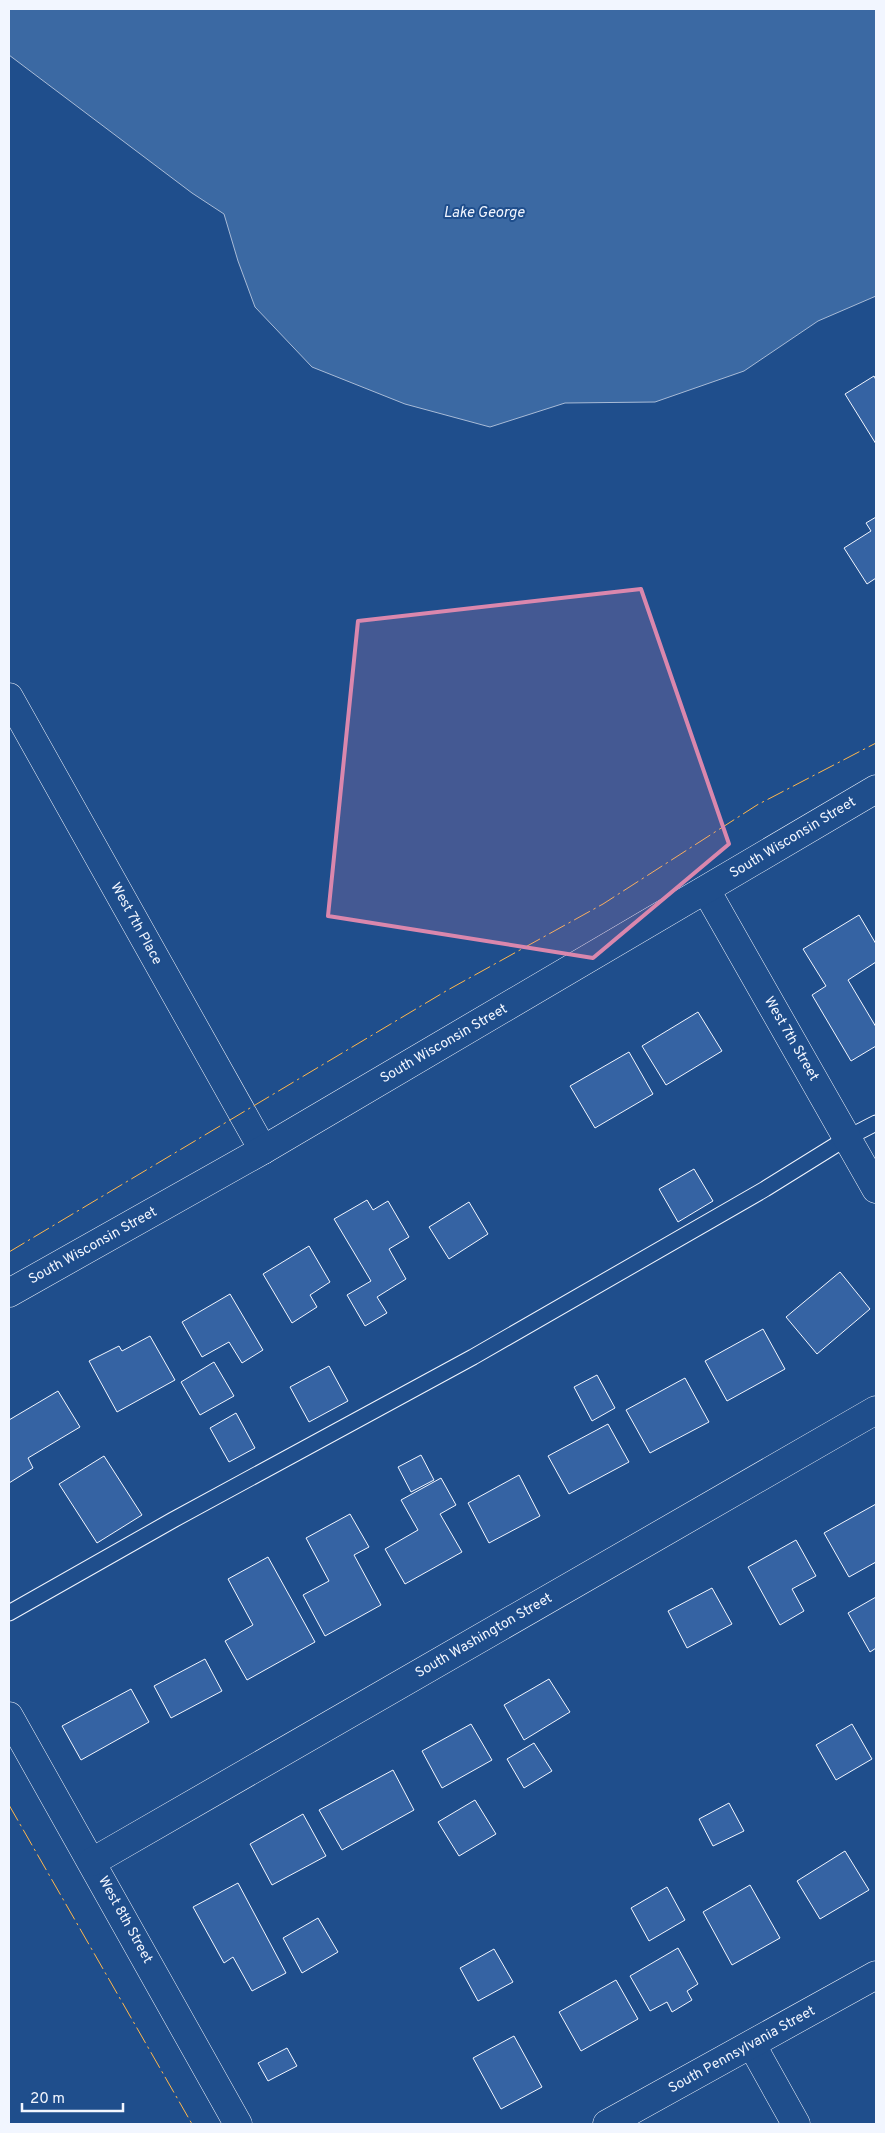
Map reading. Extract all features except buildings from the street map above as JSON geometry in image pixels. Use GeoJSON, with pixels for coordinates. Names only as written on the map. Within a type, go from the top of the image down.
{"type":"FeatureCollection","features":[{"type":"Feature","properties":{"kind":"street","name":"West 7th Place"},"geometry":{"type":"LineString","coordinates":[[9,697],[263,1150]]}},
{"type":"Feature","properties":{"kind":"street","name":"South Wisconsin Street"},"geometry":{"type":"LineString","coordinates":[[9,1293],[263,1150],[876,789]]}},
{"type":"Feature","properties":{"kind":"street","name":"West 7th Street"},"geometry":{"type":"LineString","coordinates":[[706,890],[876,1189]]}},
{"type":"Feature","properties":{"kind":"street","name":"South Washington Street"},"geometry":{"type":"LineString","coordinates":[[92,1862],[876,1410]]}},
{"type":"Feature","properties":{"kind":"street","name":"West 8th Street"},"geometry":{"type":"LineString","coordinates":[[9,1716],[238,2124]]}},
{"type":"Feature","properties":{"kind":"street","name":"South Pennsylvania Street"},"geometry":{"type":"LineString","coordinates":[[607,2124],[876,1975]]}},
{"type":"Feature","properties":{"kind":"street"},"geometry":{"type":"LineString","coordinates":[[752,2045],[796,2124]]}},
{"type":"Feature","properties":{"kind":"lane"},"geometry":{"type":"LineString","coordinates":[[9,1613],[173,1520],[473,1357],[765,1189],[847,1138],[876,1123]]}},
{"type":"Feature","properties":{"kind":"highlighted area"},"geometry":{"type":"Polygon","coordinates":[[[641,589],[729,844],[593,958],[328,916],[358,621],[641,589]]]}},
{"type":"Feature","properties":{"kind":"water","name":"Lake George"},"geometry":{"type":"Polygon","coordinates":[[[9,9],[876,9],[876,296],[818,321],[744,371],[655,402],[565,403],[490,427],[405,404],[312,367],[255,307],[238,261],[224,214],[192,193],[9,55],[9,9]]]}},
{"type":"Feature","properties":{"kind":"power"},"geometry":{"type":"LineString","coordinates":[[9,1252],[446,991],[603,904],[757,805],[876,743]]}},
{"type":"Feature","properties":{"kind":"power"},"geometry":{"type":"LineString","coordinates":[[9,1805],[192,2124]]}}]}
